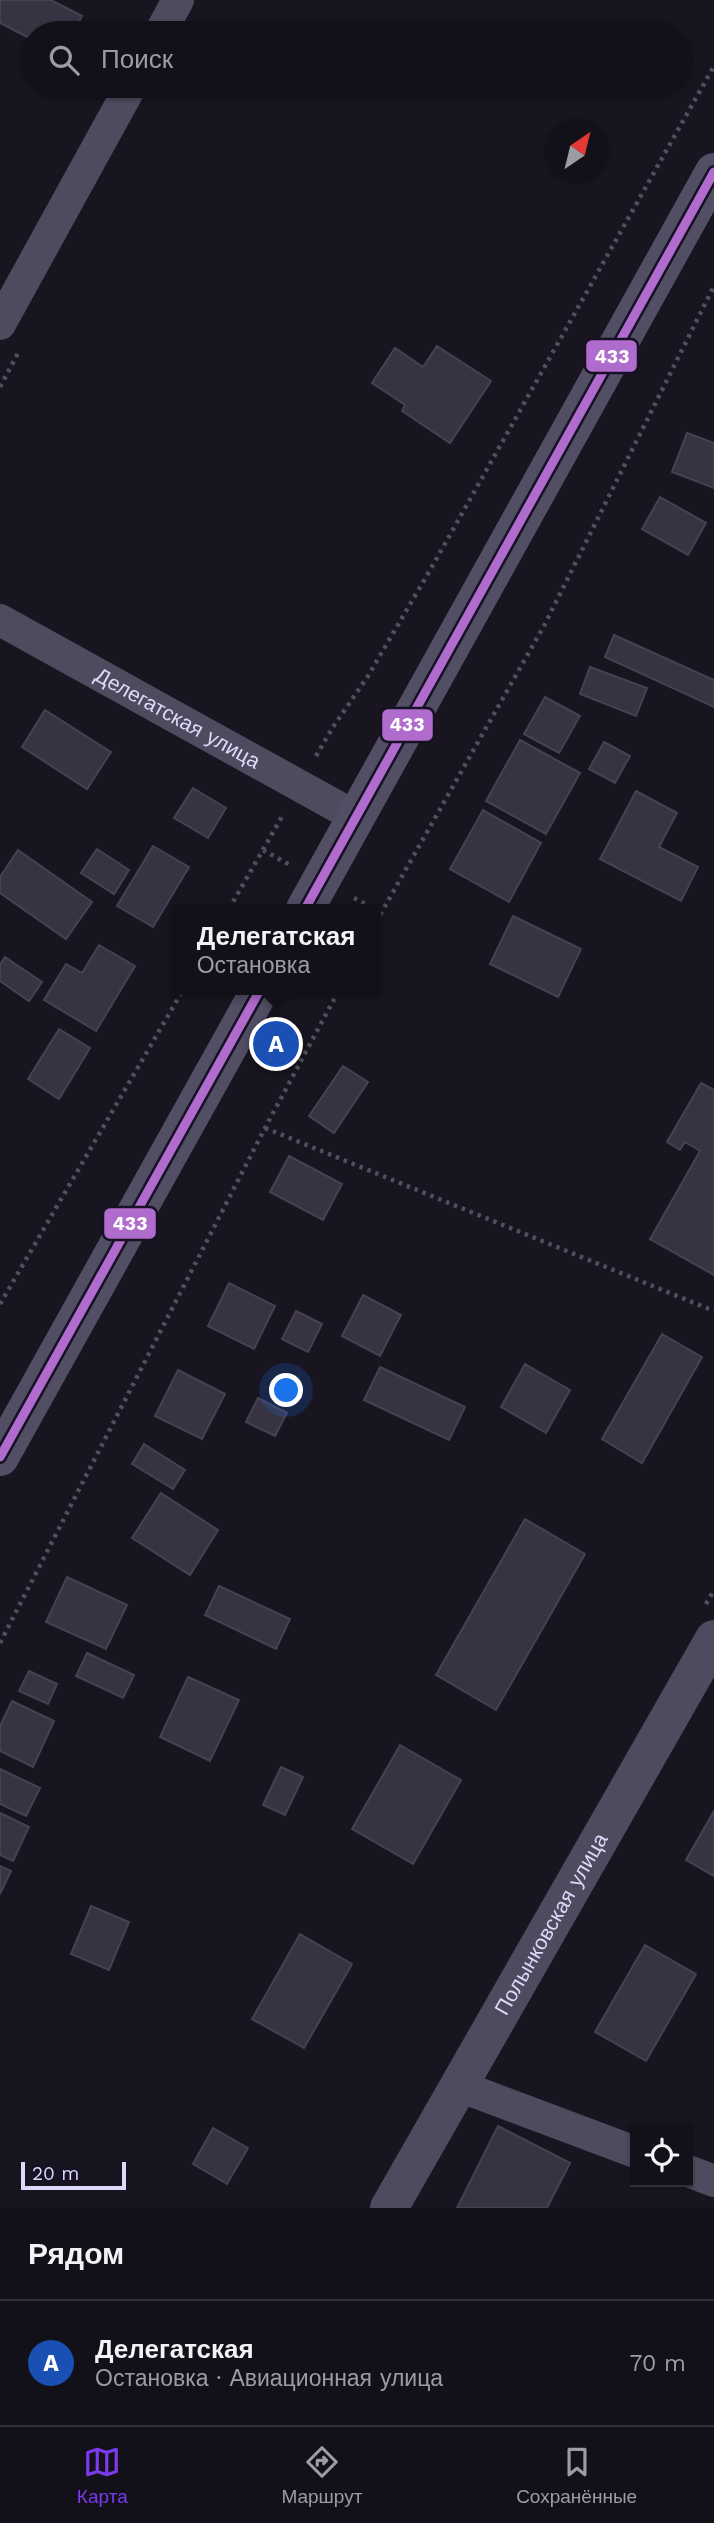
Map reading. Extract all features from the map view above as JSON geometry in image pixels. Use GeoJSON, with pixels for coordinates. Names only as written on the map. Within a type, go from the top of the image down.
{"type":"FeatureCollection","features":[{"type":"Feature","properties":{"kind":"main road"},"geometry":{"type":"LineString","coordinates":[[308,904],[714,172]]}},
{"type":"Feature","properties":{"kind":"main road"},"geometry":{"type":"LineString","coordinates":[[0,1457],[257,995]]}},
{"type":"Feature","properties":{"kind":"street"},"geometry":{"type":"LineString","coordinates":[[167,21],[178,0]]}},
{"type":"Feature","properties":{"kind":"street"},"geometry":{"type":"LineString","coordinates":[[0,324],[124,98]]}},
{"type":"Feature","properties":{"kind":"street","name":"Делегатская улица"},"geometry":{"type":"LineString","coordinates":[[0,620],[356,817]]}},
{"type":"Feature","properties":{"kind":"street","name":"Полынковская улица"},"geometry":{"type":"LineString","coordinates":[[389,2208],[714,1639]]}},
{"type":"Feature","properties":{"kind":"street"},"geometry":{"type":"LineString","coordinates":[[459,2086],[630,2150]]}},
{"type":"Feature","properties":{"kind":"street"},"geometry":{"type":"LineString","coordinates":[[693,2173],[714,2181]]}},
{"type":"Feature","properties":{"kind":"path"},"geometry":{"type":"LineString","coordinates":[[232,904],[333,727],[368,676],[420,587],[714,66]]}},
{"type":"Feature","properties":{"kind":"path"},"geometry":{"type":"LineString","coordinates":[[381,906],[545,624],[714,286]]}},
{"type":"Feature","properties":{"kind":"path"},"geometry":{"type":"LineString","coordinates":[[0,1304],[180,995]]}},
{"type":"Feature","properties":{"kind":"path"},"geometry":{"type":"LineString","coordinates":[[0,1643],[336,995]]}},
{"type":"Feature","properties":{"kind":"path"},"geometry":{"type":"LineString","coordinates":[[265,1128],[714,1311]]}},
{"type":"Feature","properties":{"kind":"building"},"geometry":{"type":"Polygon","coordinates":[[[0,0],[51,0],[82,16],[79,21],[21,21],[21,34],[0,23],[0,0]]]}},
{"type":"Feature","properties":{"kind":"building"},"geometry":{"type":"Polygon","coordinates":[[[437,346],[491,381],[450,443],[402,411],[405,405],[372,383],[395,348],[423,367],[437,346]]]}},
{"type":"Feature","properties":{"kind":"building"},"geometry":{"type":"Polygon","coordinates":[[[687,433],[714,443],[714,488],[672,472],[687,433]]]}},
{"type":"Feature","properties":{"kind":"building"},"geometry":{"type":"Polygon","coordinates":[[[660,497],[706,523],[688,555],[642,529],[660,497]]]}},
{"type":"Feature","properties":{"kind":"building"},"geometry":{"type":"Polygon","coordinates":[[[614,635],[714,680],[714,707],[605,657],[614,635]]]}},
{"type":"Feature","properties":{"kind":"building"},"geometry":{"type":"Polygon","coordinates":[[[590,667],[647,688],[636,716],[580,694],[590,667]]]}},
{"type":"Feature","properties":{"kind":"building"},"geometry":{"type":"Polygon","coordinates":[[[545,697],[580,716],[559,753],[524,734],[545,697]]]}},
{"type":"Feature","properties":{"kind":"building"},"geometry":{"type":"Polygon","coordinates":[[[45,710],[111,752],[87,789],[22,747],[45,710]]]}},
{"type":"Feature","properties":{"kind":"building"},"geometry":{"type":"Polygon","coordinates":[[[520,740],[580,773],[546,834],[486,801],[520,740]]]}},
{"type":"Feature","properties":{"kind":"building"},"geometry":{"type":"Polygon","coordinates":[[[604,742],[630,756],[615,783],[589,769],[604,742]]]}},
{"type":"Feature","properties":{"kind":"building"},"geometry":{"type":"Polygon","coordinates":[[[193,788],[226,808],[208,838],[174,818],[193,788]]]}},
{"type":"Feature","properties":{"kind":"building"},"geometry":{"type":"Polygon","coordinates":[[[636,791],[677,813],[659,847],[698,867],[681,901],[600,859],[636,791]]]}},
{"type":"Feature","properties":{"kind":"building"},"geometry":{"type":"Polygon","coordinates":[[[483,810],[541,843],[509,902],[450,869],[483,810]]]}},
{"type":"Feature","properties":{"kind":"building"},"geometry":{"type":"Polygon","coordinates":[[[153,846],[189,867],[153,927],[117,906],[153,846]]]}},
{"type":"Feature","properties":{"kind":"building"},"geometry":{"type":"Polygon","coordinates":[[[97,849],[129,870],[114,894],[81,873],[97,849]]]}},
{"type":"Feature","properties":{"kind":"building"},"geometry":{"type":"Polygon","coordinates":[[[18,850],[92,902],[66,939],[0,893],[0,877],[18,850]]]}},
{"type":"Feature","properties":{"kind":"building"},"geometry":{"type":"Polygon","coordinates":[[[513,916],[581,949],[558,997],[490,964],[513,916]]]}},
{"type":"Feature","properties":{"kind":"building"},"geometry":{"type":"Polygon","coordinates":[[[99,945],[135,966],[96,1031],[44,1000],[66,964],[82,973],[99,945]]]}},
{"type":"Feature","properties":{"kind":"building"},"geometry":{"type":"Polygon","coordinates":[[[5,957],[42,982],[29,1001],[0,981],[0,965],[5,957]]]}},
{"type":"Feature","properties":{"kind":"building"},"geometry":{"type":"Polygon","coordinates":[[[59,1029],[90,1048],[59,1099],[28,1079],[59,1029]]]}},
{"type":"Feature","properties":{"kind":"building"},"geometry":{"type":"Polygon","coordinates":[[[343,1066],[368,1082],[334,1133],[309,1116],[343,1066]]]}},
{"type":"Feature","properties":{"kind":"building"},"geometry":{"type":"Polygon","coordinates":[[[701,1083],[714,1090],[714,1275],[650,1239],[700,1151],[685,1142],[680,1150],[667,1142],[701,1083]]]}},
{"type":"Feature","properties":{"kind":"building"},"geometry":{"type":"Polygon","coordinates":[[[289,1156],[342,1184],[323,1220],[270,1192],[289,1156]]]}},
{"type":"Feature","properties":{"kind":"building"},"geometry":{"type":"Polygon","coordinates":[[[229,1283],[275,1306],[254,1349],[208,1326],[229,1283]]]}},
{"type":"Feature","properties":{"kind":"building"},"geometry":{"type":"Polygon","coordinates":[[[363,1295],[401,1315],[380,1356],[342,1336],[363,1295]]]}},
{"type":"Feature","properties":{"kind":"building"},"geometry":{"type":"Polygon","coordinates":[[[296,1311],[322,1324],[308,1352],[282,1339],[296,1311]]]}},
{"type":"Feature","properties":{"kind":"building"},"geometry":{"type":"Polygon","coordinates":[[[662,1334],[702,1357],[642,1463],[602,1439],[662,1334]]]}},
{"type":"Feature","properties":{"kind":"building"},"geometry":{"type":"Polygon","coordinates":[[[525,1364],[570,1390],[546,1433],[501,1407],[525,1364]]]}},
{"type":"Feature","properties":{"kind":"building"},"geometry":{"type":"Polygon","coordinates":[[[380,1367],[465,1407],[449,1440],[364,1400],[380,1367]]]}},
{"type":"Feature","properties":{"kind":"building"},"geometry":{"type":"Polygon","coordinates":[[[178,1370],[225,1394],[202,1439],[155,1416],[178,1370]]]}},
{"type":"Feature","properties":{"kind":"building"},"geometry":{"type":"Polygon","coordinates":[[[258,1398],[287,1413],[275,1436],[246,1422],[258,1398]]]}},
{"type":"Feature","properties":{"kind":"building"},"geometry":{"type":"Polygon","coordinates":[[[144,1444],[185,1470],[173,1489],[132,1464],[144,1444]]]}},
{"type":"Feature","properties":{"kind":"building"},"geometry":{"type":"Polygon","coordinates":[[[161,1493],[218,1530],[190,1575],[132,1538],[161,1493]]]}},
{"type":"Feature","properties":{"kind":"building"},"geometry":{"type":"Polygon","coordinates":[[[525,1519],[585,1554],[496,1710],[436,1675],[525,1519]]]}},
{"type":"Feature","properties":{"kind":"building"},"geometry":{"type":"Polygon","coordinates":[[[67,1577],[127,1605],[106,1649],[46,1622],[67,1577]]]}},
{"type":"Feature","properties":{"kind":"building"},"geometry":{"type":"Polygon","coordinates":[[[219,1586],[290,1619],[276,1649],[205,1615],[219,1586]]]}},
{"type":"Feature","properties":{"kind":"building"},"geometry":{"type":"Polygon","coordinates":[[[87,1653],[134,1675],[123,1698],[76,1676],[87,1653]]]}},
{"type":"Feature","properties":{"kind":"building"},"geometry":{"type":"Polygon","coordinates":[[[29,1671],[57,1684],[48,1704],[19,1691],[29,1671]]]}},
{"type":"Feature","properties":{"kind":"building"},"geometry":{"type":"Polygon","coordinates":[[[188,1677],[239,1700],[210,1761],[160,1737],[188,1677]]]}},
{"type":"Feature","properties":{"kind":"building"},"geometry":{"type":"Polygon","coordinates":[[[12,1701],[54,1721],[33,1767],[0,1751],[0,1726],[12,1701]]]}},
{"type":"Feature","properties":{"kind":"building"},"geometry":{"type":"Polygon","coordinates":[[[400,1745],[461,1780],[413,1864],[352,1829],[400,1745]]]}},
{"type":"Feature","properties":{"kind":"building"},"geometry":{"type":"Polygon","coordinates":[[[281,1767],[303,1777],[285,1815],[263,1805],[281,1767]]]}},
{"type":"Feature","properties":{"kind":"building"},"geometry":{"type":"Polygon","coordinates":[[[0,1769],[40,1788],[26,1816],[0,1804],[0,1769]]]}},
{"type":"Feature","properties":{"kind":"building"},"geometry":{"type":"Polygon","coordinates":[[[714,1811],[714,1876],[686,1860],[714,1811]]]}},
{"type":"Feature","properties":{"kind":"building"},"geometry":{"type":"Polygon","coordinates":[[[0,1813],[29,1827],[13,1861],[0,1855],[0,1813]]]}},
{"type":"Feature","properties":{"kind":"building"},"geometry":{"type":"Polygon","coordinates":[[[0,1866],[11,1871],[0,1894],[0,1866]]]}},
{"type":"Feature","properties":{"kind":"building"},"geometry":{"type":"Polygon","coordinates":[[[91,1906],[129,1922],[109,1970],[71,1954],[91,1906]]]}},
{"type":"Feature","properties":{"kind":"building"},"geometry":{"type":"Polygon","coordinates":[[[300,1934],[352,1964],[304,2048],[252,2019],[300,1934]]]}},
{"type":"Feature","properties":{"kind":"building"},"geometry":{"type":"Polygon","coordinates":[[[645,1945],[696,1974],[646,2061],[595,2032],[645,1945]]]}},
{"type":"Feature","properties":{"kind":"building"},"geometry":{"type":"Polygon","coordinates":[[[498,2126],[570,2163],[547,2208],[457,2208],[498,2126]]]}},
{"type":"Feature","properties":{"kind":"building"},"geometry":{"type":"Polygon","coordinates":[[[213,2128],[248,2148],[227,2184],[193,2164],[213,2128]]]}},
{"type":"Feature","properties":{"kind":"transit line","name":"433"},"geometry":{"type":"LineString","coordinates":[[308,904],[714,172]]}},
{"type":"Feature","properties":{"kind":"transit line","name":"433"},"geometry":{"type":"LineString","coordinates":[[0,1457],[257,995]]}},
{"type":"Feature","properties":{"kind":"place","name":"Делегатская"},"geometry":{"type":"Point","coordinates":[276,1044]}}]}
